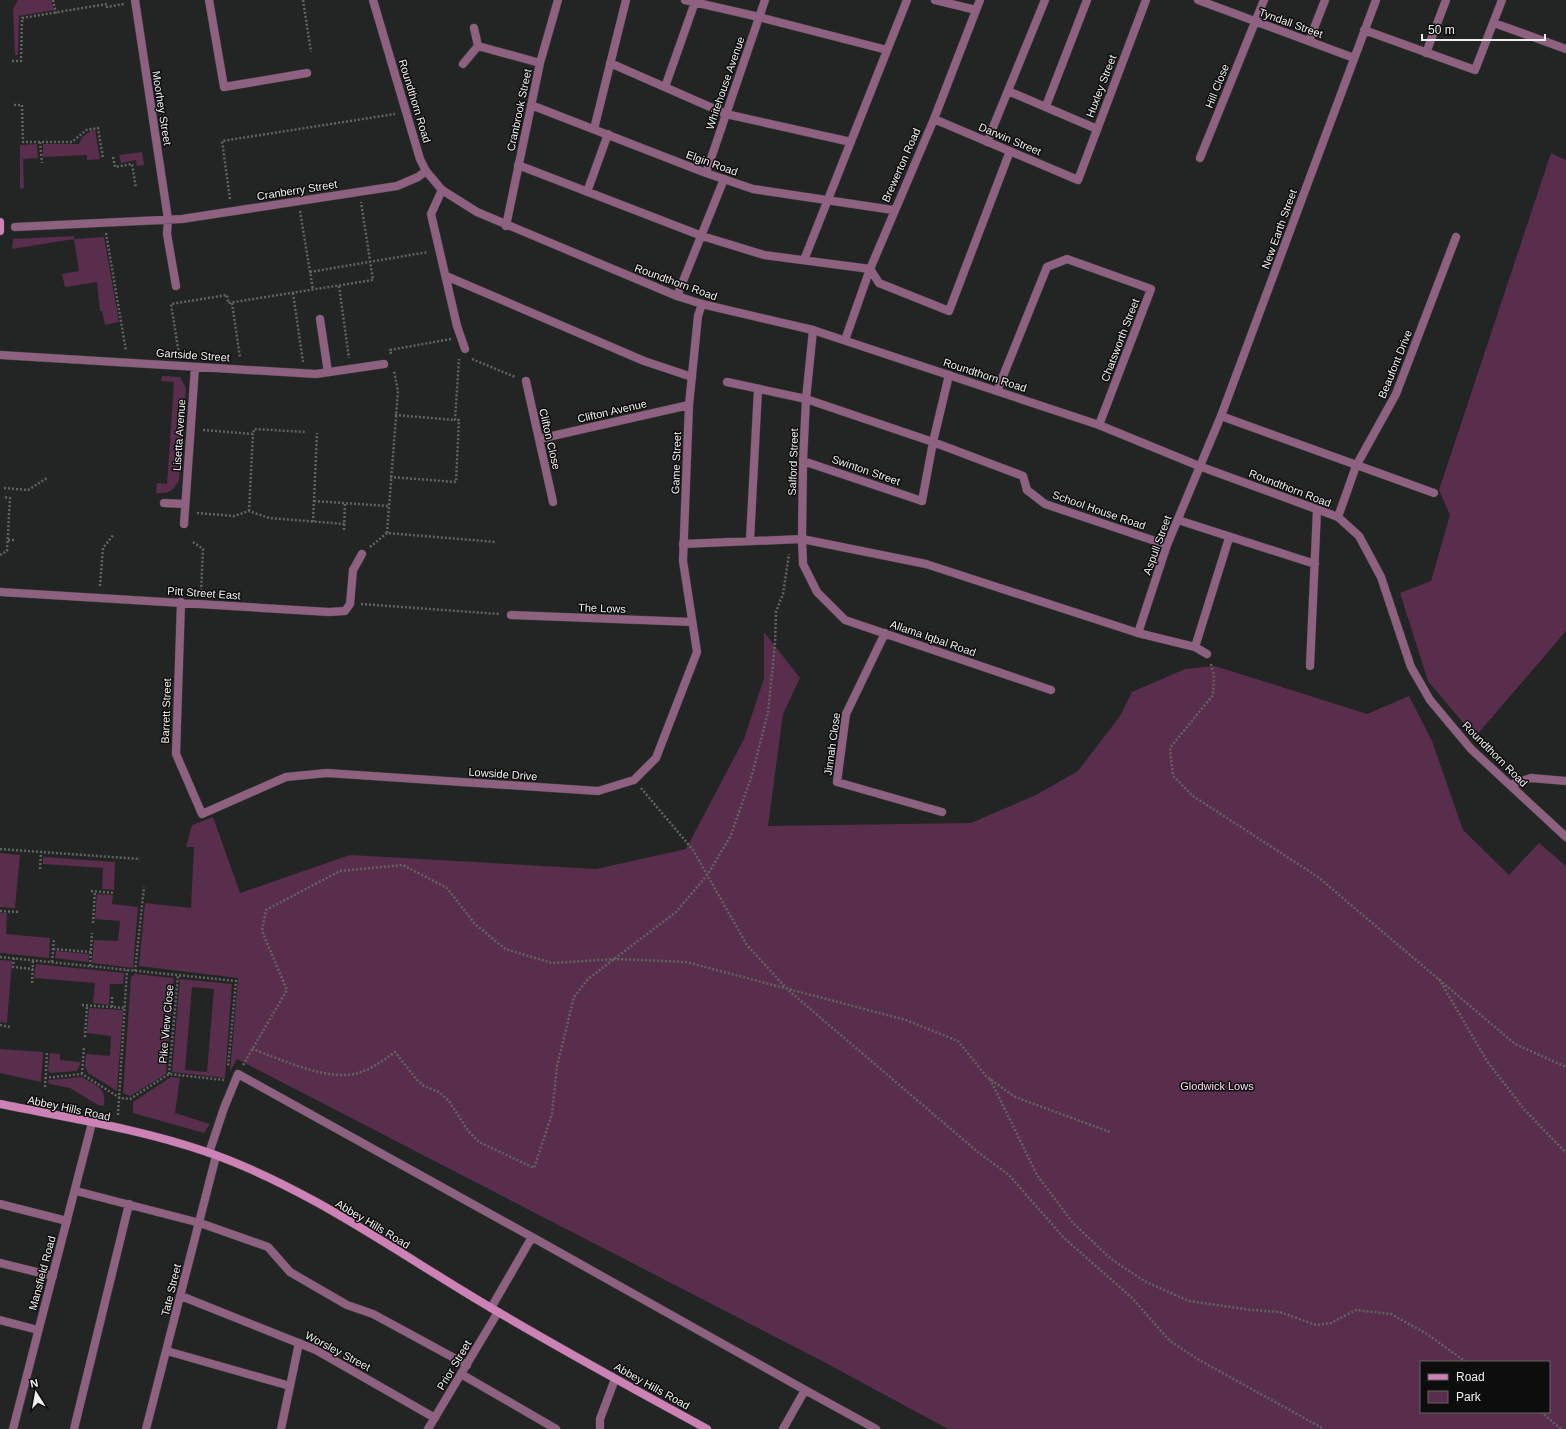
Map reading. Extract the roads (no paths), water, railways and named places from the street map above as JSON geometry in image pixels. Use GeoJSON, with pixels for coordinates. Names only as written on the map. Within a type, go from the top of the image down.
{"type":"FeatureCollection","features":[{"type":"Feature","properties":{"kind":"main road"},"geometry":{"type":"LineString","coordinates":[[0,222],[0,231]]}},
{"type":"Feature","properties":{"kind":"main road","name":"Abbey Hills Road"},"geometry":{"type":"LineString","coordinates":[[0,1104],[163,1139],[213,1154],[304,1194],[494,1310],[707,1429]]}},
{"type":"Feature","properties":{"kind":"street","name":"Moorhey Street"},"geometry":{"type":"LineString","coordinates":[[135,0],[168,219]]}},
{"type":"Feature","properties":{"kind":"street"},"geometry":{"type":"LineString","coordinates":[[209,0],[224,87],[307,73]]}},
{"type":"Feature","properties":{"kind":"street","name":"Roundthorn Road"},"geometry":{"type":"LineString","coordinates":[[373,0],[420,159],[426,172],[442,190],[476,212],[506,226],[677,296],[702,304],[813,330],[1099,425],[1199,466],[1338,518],[1359,536],[1381,577],[1411,667],[1430,700],[1471,749],[1566,837]]}},
{"type":"Feature","properties":{"kind":"street","name":"Cranbrook Street"},"geometry":{"type":"LineString","coordinates":[[506,226],[540,63],[558,0]]}},
{"type":"Feature","properties":{"kind":"street"},"geometry":{"type":"LineString","coordinates":[[594,129],[626,0]]}},
{"type":"Feature","properties":{"kind":"street"},"geometry":{"type":"LineString","coordinates":[[685,0],[759,16],[887,50]]}},
{"type":"Feature","properties":{"kind":"street","name":"Whitehouse Avenue"},"geometry":{"type":"LineString","coordinates":[[706,173],[765,0]]}},
{"type":"Feature","properties":{"kind":"street"},"geometry":{"type":"LineString","coordinates":[[804,260],[907,0]]}},
{"type":"Feature","properties":{"kind":"street"},"geometry":{"type":"LineString","coordinates":[[935,0],[976,10]]}},
{"type":"Feature","properties":{"kind":"street","name":"Brewerton Road"},"geometry":{"type":"LineString","coordinates":[[845,340],[893,210],[934,119],[980,0]]}},
{"type":"Feature","properties":{"kind":"street"},"geometry":{"type":"LineString","coordinates":[[987,142],[1045,0]]}},
{"type":"Feature","properties":{"kind":"street"},"geometry":{"type":"LineString","coordinates":[[1046,106],[1087,0]]}},
{"type":"Feature","properties":{"kind":"street","name":"Huxley Street"},"geometry":{"type":"LineString","coordinates":[[1078,180],[1146,0]]}},
{"type":"Feature","properties":{"kind":"street","name":"Hill Close"},"geometry":{"type":"LineString","coordinates":[[1200,158],[1264,0]]}},
{"type":"Feature","properties":{"kind":"street"},"geometry":{"type":"LineString","coordinates":[[1308,41],[1325,0]]}},
{"type":"Feature","properties":{"kind":"street","name":"New Earth Street"},"geometry":{"type":"LineString","coordinates":[[1199,466],[1221,416],[1376,0]]}},
{"type":"Feature","properties":{"kind":"street"},"geometry":{"type":"LineString","coordinates":[[1426,52],[1446,0]]}},
{"type":"Feature","properties":{"kind":"street"},"geometry":{"type":"LineString","coordinates":[[1364,30],[1475,70],[1502,0]]}},
{"type":"Feature","properties":{"kind":"street","name":"Tyndall Street"},"geometry":{"type":"LineString","coordinates":[[1203,1],[1354,58]]}},
{"type":"Feature","properties":{"kind":"street"},"geometry":{"type":"LineString","coordinates":[[665,88],[695,2]]}},
{"type":"Feature","properties":{"kind":"street"},"geometry":{"type":"LineString","coordinates":[[1494,23],[1566,49]]}},
{"type":"Feature","properties":{"kind":"street"},"geometry":{"type":"LineString","coordinates":[[474,28],[478,46]]}},
{"type":"Feature","properties":{"kind":"street"},"geometry":{"type":"LineString","coordinates":[[478,46],[540,63]]}},
{"type":"Feature","properties":{"kind":"street"},"geometry":{"type":"LineString","coordinates":[[463,64],[478,46]]}},
{"type":"Feature","properties":{"kind":"street"},"geometry":{"type":"LineString","coordinates":[[610,63],[726,114],[850,142]]}},
{"type":"Feature","properties":{"kind":"street"},"geometry":{"type":"LineString","coordinates":[[1008,91],[1097,129]]}},
{"type":"Feature","properties":{"kind":"street","name":"Elgin Road"},"geometry":{"type":"LineString","coordinates":[[531,105],[706,173],[753,189],[893,210]]}},
{"type":"Feature","properties":{"kind":"street","name":"Darwin Street"},"geometry":{"type":"LineString","coordinates":[[934,119],[1078,180]]}},
{"type":"Feature","properties":{"kind":"street"},"geometry":{"type":"LineString","coordinates":[[587,192],[608,134]]}},
{"type":"Feature","properties":{"kind":"street"},"geometry":{"type":"LineString","coordinates":[[518,165],[702,236],[764,255],[870,269],[879,282],[949,310],[1010,152]]}},
{"type":"Feature","properties":{"kind":"street","name":"Cranberry Street"},"geometry":{"type":"LineString","coordinates":[[15,227],[182,219],[397,186],[426,172]]}},
{"type":"Feature","properties":{"kind":"street"},"geometry":{"type":"LineString","coordinates":[[677,296],[724,179]]}},
{"type":"Feature","properties":{"kind":"street"},"geometry":{"type":"LineString","coordinates":[[442,190],[430,214],[446,276],[461,350]]}},
{"type":"Feature","properties":{"kind":"street"},"geometry":{"type":"LineString","coordinates":[[168,219],[167,234],[176,286]]}},
{"type":"Feature","properties":{"kind":"street","name":"Beaufont Drive"},"geometry":{"type":"LineString","coordinates":[[1338,518],[1356,466],[1396,394],[1456,237]]}},
{"type":"Feature","properties":{"kind":"street","name":"Chatsworth Street"},"geometry":{"type":"LineString","coordinates":[[997,391],[1047,267],[1067,259],[1150,290],[1099,425]]}},
{"type":"Feature","properties":{"kind":"street"},"geometry":{"type":"LineString","coordinates":[[446,276],[644,361],[692,377]]}},
{"type":"Feature","properties":{"kind":"street","name":"Game Street"},"geometry":{"type":"LineString","coordinates":[[692,622],[683,561],[683,544],[689,405],[698,316],[702,304]]}},
{"type":"Feature","properties":{"kind":"street"},"geometry":{"type":"LineString","coordinates":[[320,319],[328,372]]}},
{"type":"Feature","properties":{"kind":"street","name":"Salford Street"},"geometry":{"type":"LineString","coordinates":[[813,330],[806,399],[803,461],[802,539],[803,564],[817,592]]}},
{"type":"Feature","properties":{"kind":"street","name":"Gartside Street"},"geometry":{"type":"LineString","coordinates":[[0,355],[316,374],[384,364]]}},
{"type":"Feature","properties":{"kind":"street","name":"Lisetta Avenue"},"geometry":{"type":"LineString","coordinates":[[184,524],[195,367]]}},
{"type":"Feature","properties":{"kind":"street"},"geometry":{"type":"LineString","coordinates":[[727,382],[806,399],[933,442],[949,375]]}},
{"type":"Feature","properties":{"kind":"street","name":"Clifton Close"},"geometry":{"type":"LineString","coordinates":[[526,382],[553,502]]}},
{"type":"Feature","properties":{"kind":"street"},"geometry":{"type":"LineString","coordinates":[[750,540],[758,389]]}},
{"type":"Feature","properties":{"kind":"street","name":"Clifton Avenue"},"geometry":{"type":"LineString","coordinates":[[539,439],[689,405]]}},
{"type":"Feature","properties":{"kind":"street"},"geometry":{"type":"LineString","coordinates":[[1221,416],[1434,493]]}},
{"type":"Feature","properties":{"kind":"street","name":"School House Road"},"geometry":{"type":"LineString","coordinates":[[933,442],[1023,476],[1027,490],[1045,504],[1167,545]]}},
{"type":"Feature","properties":{"kind":"street","name":"Swinton Street"},"geometry":{"type":"LineString","coordinates":[[803,461],[922,501],[933,442]]}},
{"type":"Feature","properties":{"kind":"street","name":"Aspull Street"},"geometry":{"type":"LineString","coordinates":[[1138,632],[1167,545],[1199,466]]}},
{"type":"Feature","properties":{"kind":"street"},"geometry":{"type":"LineString","coordinates":[[164,503],[185,504]]}},
{"type":"Feature","properties":{"kind":"street"},"geometry":{"type":"LineString","coordinates":[[1310,666],[1317,510]]}},
{"type":"Feature","properties":{"kind":"street"},"geometry":{"type":"LineString","coordinates":[[1178,520],[1229,538],[1314,564]]}},
{"type":"Feature","properties":{"kind":"street"},"geometry":{"type":"LineString","coordinates":[[683,544],[792,538],[926,564],[1138,632],[1195,647],[1207,654]]}},
{"type":"Feature","properties":{"kind":"street"},"geometry":{"type":"LineString","coordinates":[[1195,647],[1229,538]]}},
{"type":"Feature","properties":{"kind":"street","name":"Pitt Street East"},"geometry":{"type":"LineString","coordinates":[[0,592],[329,612],[344,611],[350,604],[353,570],[362,554]]}},
{"type":"Feature","properties":{"kind":"street","name":"Allama Iqbal Road"},"geometry":{"type":"LineString","coordinates":[[817,592],[845,620],[1051,690]]}},
{"type":"Feature","properties":{"kind":"street","name":"Barrett Street"},"geometry":{"type":"LineString","coordinates":[[181,602],[176,754],[202,814]]}},
{"type":"Feature","properties":{"kind":"street","name":"The Lows"},"geometry":{"type":"LineString","coordinates":[[511,615],[692,622]]}},
{"type":"Feature","properties":{"kind":"street","name":"Lowside Drive"},"geometry":{"type":"LineString","coordinates":[[202,814],[286,777],[328,773],[598,791],[634,780],[656,758],[692,668],[697,652],[692,622]]}},
{"type":"Feature","properties":{"kind":"street","name":"Jinnah Close"},"geometry":{"type":"LineString","coordinates":[[884,633],[846,714],[837,782],[942,812]]}},
{"type":"Feature","properties":{"kind":"street"},"geometry":{"type":"LineString","coordinates":[[1510,785],[1531,778],[1566,781]]}},
{"type":"Feature","properties":{"kind":"street","name":"Tate Street"},"geometry":{"type":"LineString","coordinates":[[146,1429],[200,1223],[213,1154],[224,1108],[238,1074],[532,1237]]}},
{"type":"Feature","properties":{"kind":"street","name":"Mansfield Road"},"geometry":{"type":"LineString","coordinates":[[13,1429],[76,1191],[92,1123]]}},
{"type":"Feature","properties":{"kind":"street"},"geometry":{"type":"LineString","coordinates":[[76,1191],[200,1223],[268,1248],[290,1272],[348,1305],[373,1314],[467,1365]]}},
{"type":"Feature","properties":{"kind":"street"},"geometry":{"type":"LineString","coordinates":[[0,1204],[67,1222]]}},
{"type":"Feature","properties":{"kind":"street"},"geometry":{"type":"LineString","coordinates":[[74,1429],[129,1204]]}},
{"type":"Feature","properties":{"kind":"street"},"geometry":{"type":"LineString","coordinates":[[532,1237],[876,1429]]}},
{"type":"Feature","properties":{"kind":"street","name":"Prior Street"},"geometry":{"type":"LineString","coordinates":[[428,1429],[467,1365],[532,1237]]}},
{"type":"Feature","properties":{"kind":"street"},"geometry":{"type":"LineString","coordinates":[[0,1263],[53,1276]]}},
{"type":"Feature","properties":{"kind":"street","name":"Worsley Street"},"geometry":{"type":"LineString","coordinates":[[182,1296],[316,1350],[435,1418]]}},
{"type":"Feature","properties":{"kind":"street"},"geometry":{"type":"LineString","coordinates":[[0,1320],[38,1330]]}},
{"type":"Feature","properties":{"kind":"street"},"geometry":{"type":"LineString","coordinates":[[281,1429],[299,1343]]}},
{"type":"Feature","properties":{"kind":"street"},"geometry":{"type":"LineString","coordinates":[[167,1351],[290,1386]]}},
{"type":"Feature","properties":{"kind":"street"},"geometry":{"type":"LineString","coordinates":[[461,1374],[556,1429]]}},
{"type":"Feature","properties":{"kind":"street"},"geometry":{"type":"LineString","coordinates":[[600,1429],[600,1419],[616,1379]]}},
{"type":"Feature","properties":{"kind":"street"},"geometry":{"type":"LineString","coordinates":[[783,1429],[805,1390]]}},
{"type":"Feature","properties":{"kind":"park label","name":"Glodwick Lows"},"geometry":{"type":"Point","coordinates":[1217,1086]}}]}
